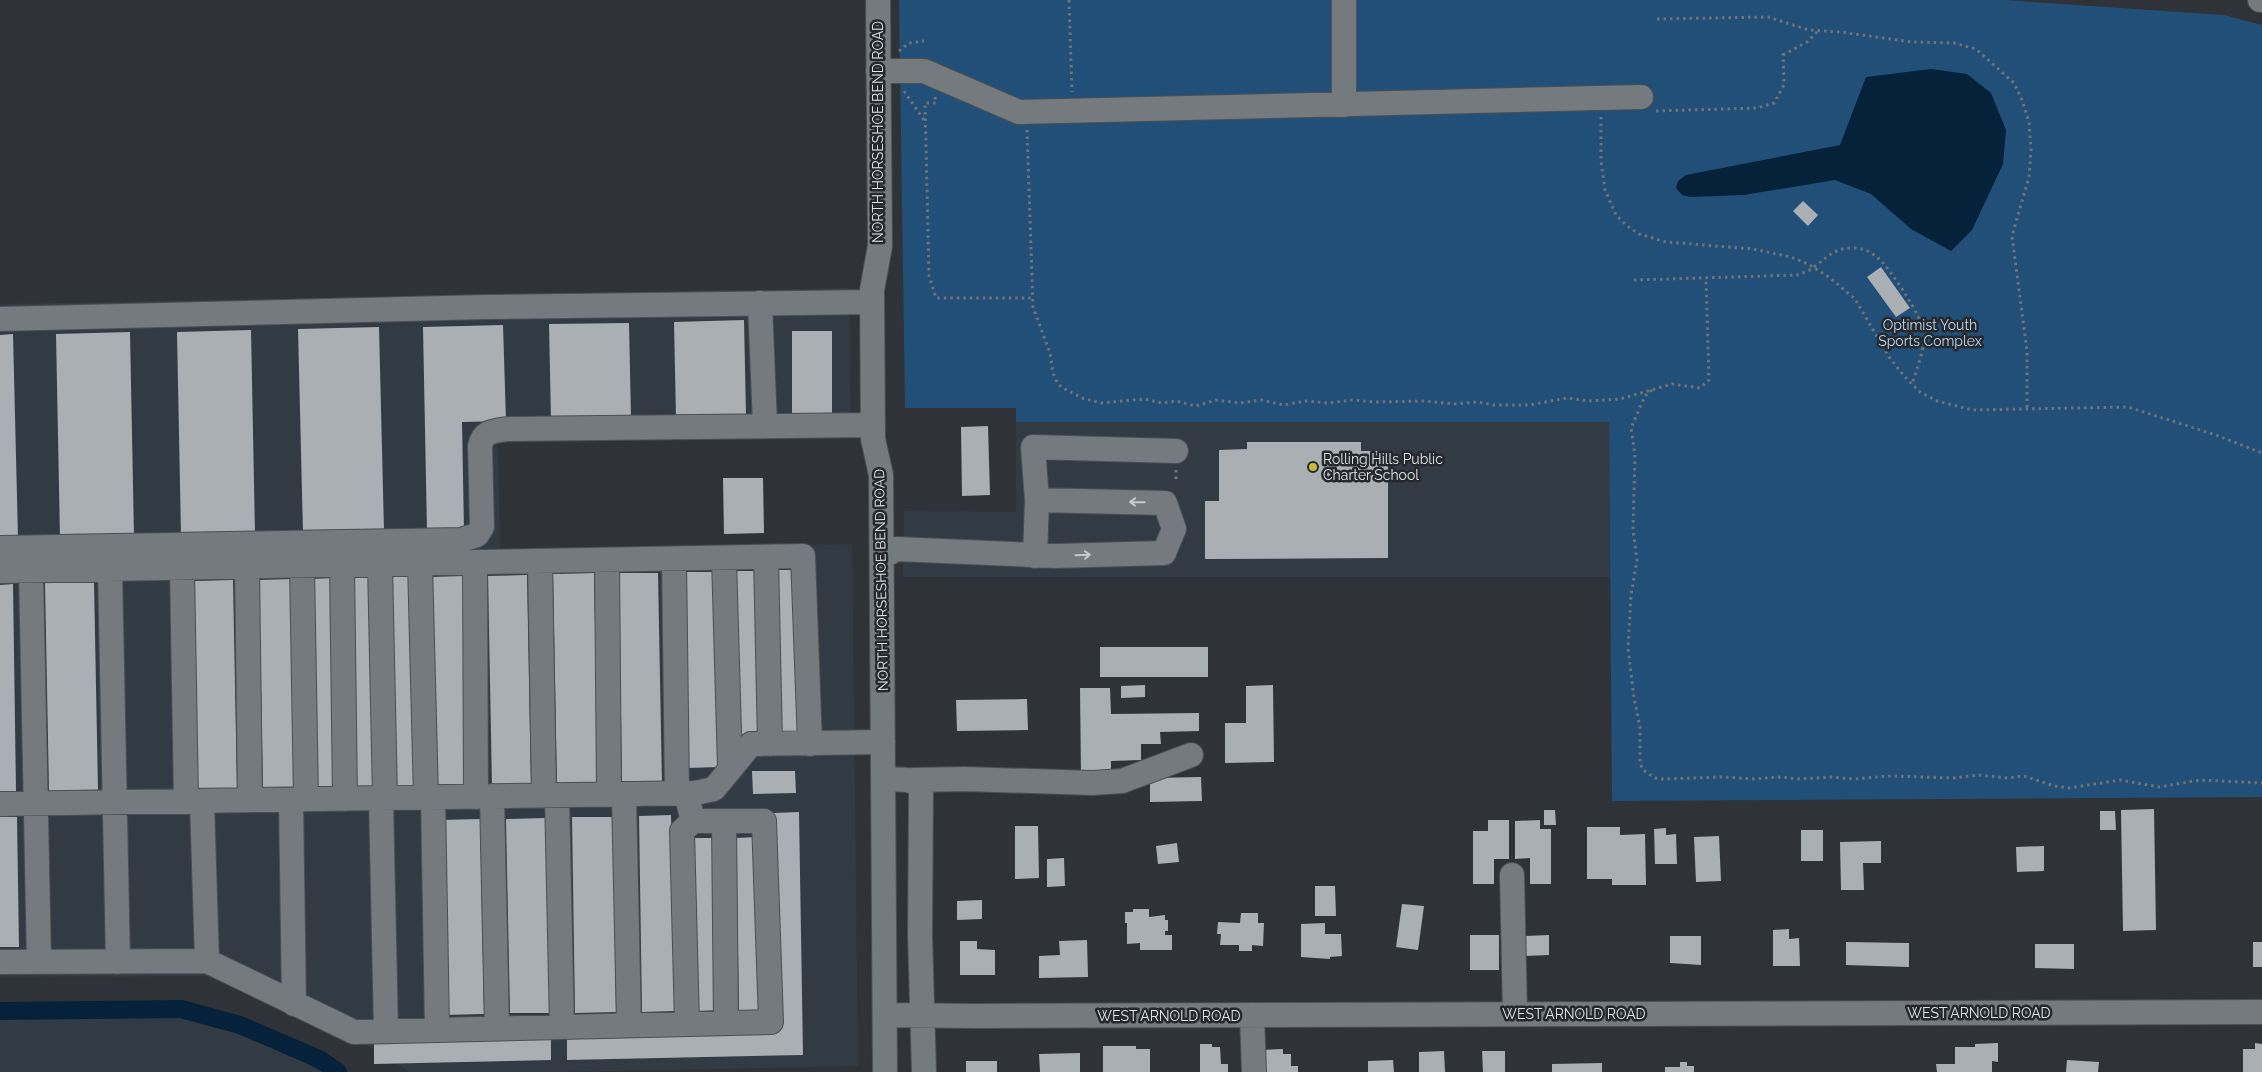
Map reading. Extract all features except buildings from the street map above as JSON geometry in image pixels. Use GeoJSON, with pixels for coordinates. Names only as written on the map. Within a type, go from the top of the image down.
{"type":"FeatureCollection","features":[{"type":"Feature","properties":{"kind":"street","name":"NORTH HORSESHOE BEND ROAD"},"geometry":{"type":"LineString","coordinates":[[878,0],[880,246],[872,290],[873,439],[881,474],[886,1072]]}},
{"type":"Feature","properties":{"kind":"street"},"geometry":{"type":"LineString","coordinates":[[1344,0],[1344,105]]}},
{"type":"Feature","properties":{"kind":"street"},"geometry":{"type":"LineString","coordinates":[[878,71],[924,71],[1019,112],[1641,97]]}},
{"type":"Feature","properties":{"kind":"street"},"geometry":{"type":"LineString","coordinates":[[0,319],[485,307],[872,302]]}},
{"type":"Feature","properties":{"kind":"street"},"geometry":{"type":"LineString","coordinates":[[760,303],[765,426]]}},
{"type":"Feature","properties":{"kind":"street"},"geometry":{"type":"LineString","coordinates":[[0,548],[462,540],[477,535],[482,527],[480,446],[481,438],[489,432],[507,429],[873,425]]}},
{"type":"Feature","properties":{"kind":"street"},"geometry":{"type":"LineString","coordinates":[[1035,556],[1037,500],[1033,447],[1176,451]]}},
{"type":"Feature","properties":{"kind":"street"},"geometry":{"type":"LineString","coordinates":[[882,557],[897,549],[1035,556],[1164,553],[1174,529],[1165,503],[1037,500]]}},
{"type":"Feature","properties":{"kind":"street"},"geometry":{"type":"LineString","coordinates":[[0,571],[803,556],[810,744]]}},
{"type":"Feature","properties":{"kind":"street"},"geometry":{"type":"LineString","coordinates":[[766,557],[770,744]]}},
{"type":"Feature","properties":{"kind":"street"},"geometry":{"type":"LineString","coordinates":[[724,558],[730,768]]}},
{"type":"Feature","properties":{"kind":"street"},"geometry":{"type":"LineString","coordinates":[[674,559],[681,793],[693,821]]}},
{"type":"Feature","properties":{"kind":"street"},"geometry":{"type":"LineString","coordinates":[[607,560],[628,1025]]}},
{"type":"Feature","properties":{"kind":"street"},"geometry":{"type":"LineString","coordinates":[[540,561],[562,1027]]}},
{"type":"Feature","properties":{"kind":"street"},"geometry":{"type":"LineString","coordinates":[[475,562],[484,796],[497,1028]]}},
{"type":"Feature","properties":{"kind":"street"},"geometry":{"type":"LineString","coordinates":[[380,564],[386,1031]]}},
{"type":"Feature","properties":{"kind":"street"},"geometry":{"type":"LineString","coordinates":[[420,564],[437,1029]]}},
{"type":"Feature","properties":{"kind":"street"},"geometry":{"type":"LineString","coordinates":[[342,565],[346,799]]}},
{"type":"Feature","properties":{"kind":"street"},"geometry":{"type":"LineString","coordinates":[[294,1004],[302,566]]}},
{"type":"Feature","properties":{"kind":"street"},"geometry":{"type":"LineString","coordinates":[[247,567],[250,800]]}},
{"type":"Feature","properties":{"kind":"street"},"geometry":{"type":"LineString","coordinates":[[182,568],[194,801],[207,961]]}},
{"type":"Feature","properties":{"kind":"street"},"geometry":{"type":"LineString","coordinates":[[110,569],[118,962]]}},
{"type":"Feature","properties":{"kind":"street"},"geometry":{"type":"LineString","coordinates":[[31,570],[34,804],[39,962]]}},
{"type":"Feature","properties":{"kind":"street"},"geometry":{"type":"LineString","coordinates":[[0,804],[681,793],[714,789],[751,744],[884,742]]}},
{"type":"Feature","properties":{"kind":"street"},"geometry":{"type":"LineString","coordinates":[[884,780],[966,779],[1093,783],[1122,781],[1191,755]]}},
{"type":"Feature","properties":{"kind":"street"},"geometry":{"type":"LineString","coordinates":[[912,780],[919,785],[921,791],[920,935],[924,1072]]}},
{"type":"Feature","properties":{"kind":"street"},"geometry":{"type":"LineString","coordinates":[[0,962],[207,961],[354,1032],[771,1022],[764,820],[693,821],[682,831],[687,1024]]}},
{"type":"Feature","properties":{"kind":"street"},"geometry":{"type":"LineString","coordinates":[[724,822],[726,1023]]}},
{"type":"Feature","properties":{"kind":"street"},"geometry":{"type":"LineString","coordinates":[[1512,875],[1515,1014]]}},
{"type":"Feature","properties":{"kind":"street","name":"WEST ARNOLD ROAD"},"geometry":{"type":"LineString","coordinates":[[886,1015],[2262,1012]]}},
{"type":"Feature","properties":{"kind":"street"},"geometry":{"type":"LineString","coordinates":[[1252,1015],[1254,1072]]}},
{"type":"Feature","properties":{"kind":"path"},"geometry":{"type":"LineString","coordinates":[[1069,0],[1072,100]]}},
{"type":"Feature","properties":{"kind":"path"},"geometry":{"type":"LineString","coordinates":[[1657,19],[1768,17],[1818,31],[1840,32],[1912,42],[1942,41],[1966,45],[1985,56],[2014,83],[2029,122],[2032,150],[2030,177],[2012,236],[2013,260],[2023,309],[2026,342],[2026,410]]}},
{"type":"Feature","properties":{"kind":"path"},"geometry":{"type":"LineString","coordinates":[[1783,55],[1807,42],[1818,31]]}},
{"type":"Feature","properties":{"kind":"path"},"geometry":{"type":"LineString","coordinates":[[898,51],[909,43],[924,41]]}},
{"type":"Feature","properties":{"kind":"path"},"geometry":{"type":"LineString","coordinates":[[900,86],[926,123]]}},
{"type":"Feature","properties":{"kind":"path"},"geometry":{"type":"LineString","coordinates":[[935,92],[936,103],[925,103],[929,276],[936,298],[1032,298]]}},
{"type":"Feature","properties":{"kind":"path"},"geometry":{"type":"LineString","coordinates":[[1601,112],[1601,161],[1605,190],[1616,215],[1627,226],[1639,234],[1666,242],[1774,252],[1790,256],[1814,268],[1829,277],[1855,299],[1890,357],[1920,392],[1937,401],[1972,410],[2128,407],[2213,434],[2262,453]]}},
{"type":"Feature","properties":{"kind":"path"},"geometry":{"type":"LineString","coordinates":[[1027,127],[1032,298],[1036,318],[1050,354],[1056,380],[1074,395],[1101,402],[1145,399],[1162,403],[1176,401],[1196,406],[1216,400],[1240,403],[1261,400],[1284,405],[1305,401],[1328,403],[1353,400],[1375,402],[1425,401],[1454,404],[1477,402],[1494,405],[1529,405],[1567,398],[1589,401],[1620,399],[1672,384],[1700,388],[1709,380],[1706,278]]}},
{"type":"Feature","properties":{"kind":"path"},"geometry":{"type":"LineString","coordinates":[[1634,280],[1797,275],[1814,268],[1821,259],[1843,248],[1856,248],[1870,252],[1880,259],[1918,313],[1923,324],[1924,334],[1912,384]]}},
{"type":"Feature","properties":{"kind":"path"},"geometry":{"type":"LineString","coordinates":[[1655,388],[1645,396],[1631,428],[1635,454],[1633,530],[1637,560],[1631,595],[1628,648],[1634,698],[1640,727],[1640,763],[1643,770],[1656,778],[1723,777],[1754,780],[1778,777],[1811,780],[1832,777],[1861,779],[1891,776],[1954,778],[1978,775],[2008,778],[2024,776],[2054,786],[2069,788],[2120,780],[2159,787],[2200,780],[2262,783]]}},
{"type":"Feature","properties":{"kind":"shaded area"},"geometry":{"type":"Polygon","coordinates":[[[1931,69],[1967,74],[1991,93],[2006,130],[2003,164],[1972,230],[1951,251],[1911,229],[1871,194],[1835,180],[1744,195],[1691,197],[1682,195],[1676,188],[1678,181],[1686,175],[1840,145],[1866,77],[1931,69]]]}},
{"type":"Feature","properties":{"kind":"shaded area"},"geometry":{"type":"Polygon","coordinates":[[[849,288],[851,436],[498,443],[500,552],[852,544],[858,1066],[561,1072],[410,1072],[341,1029],[223,976],[0,977],[0,304],[849,288]]]}},
{"type":"Feature","properties":{"kind":"shaded area","name":"Rolling Hills Public Charter School"},"geometry":{"type":"Polygon","coordinates":[[[1016,422],[1609,422],[1610,577],[903,577],[904,511],[1016,512],[1016,422]]]}},
{"type":"Feature","properties":{"kind":"shaded area"},"geometry":{"type":"Polygon","coordinates":[[[183,1003],[323,1072],[0,1072],[0,1004],[183,1003]]]}},
{"type":"Feature","properties":{"kind":"green space","name":"Optimist Youth Sports Complex"},"geometry":{"type":"Polygon","coordinates":[[[899,0],[2004,0],[2224,15],[2262,25],[2262,797],[1612,801],[1609,422],[1016,422],[1016,408],[905,408],[899,0]]]}},
{"type":"Feature","properties":{"kind":"waterway"},"geometry":{"type":"LineString","coordinates":[[0,1011],[181,1009],[240,1025],[319,1059],[338,1072]]}},
{"type":"Feature","properties":{"kind":"place","name":"Rolling Hills Public Charter School"},"geometry":{"type":"Point","coordinates":[1313,467]}}]}
